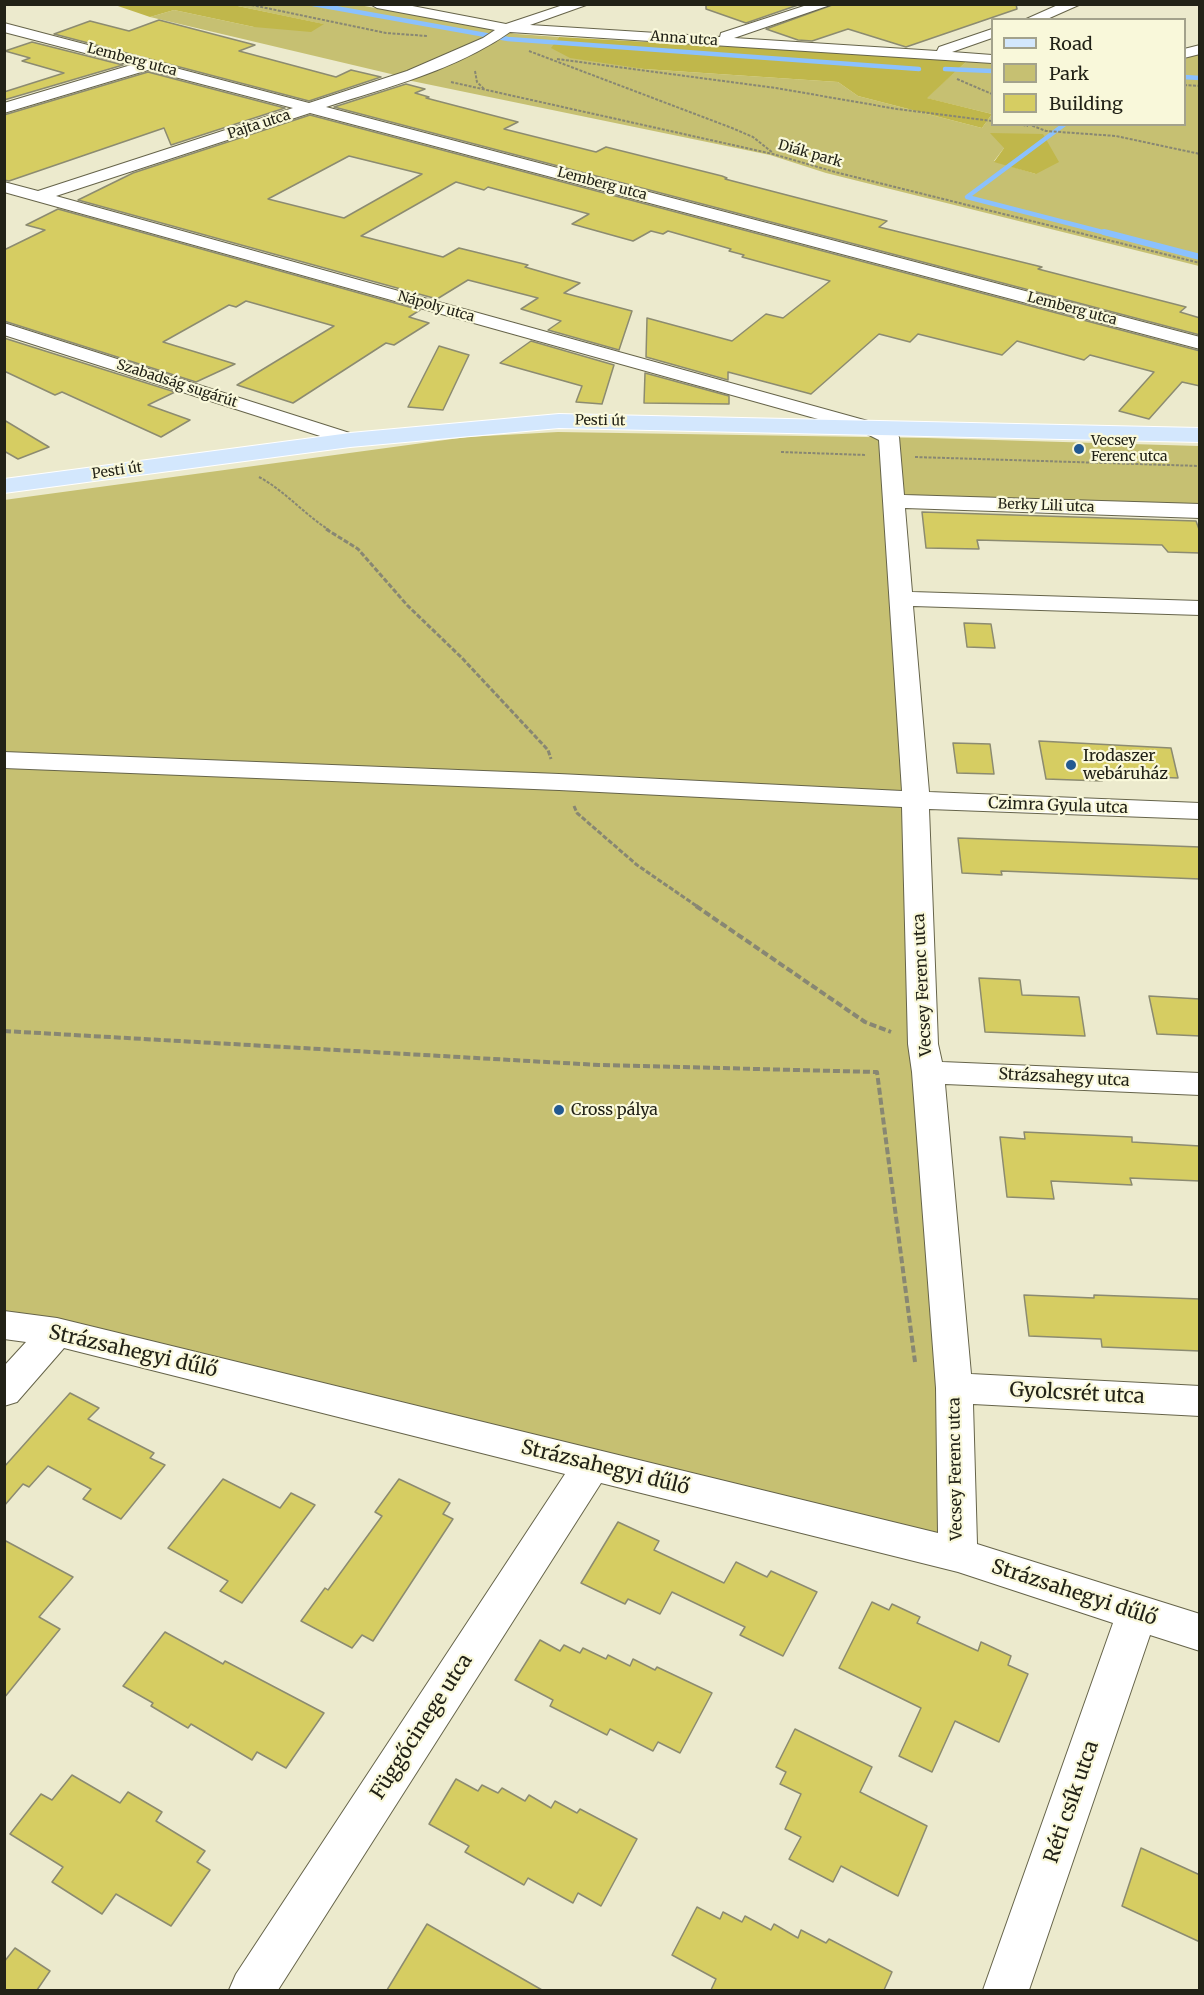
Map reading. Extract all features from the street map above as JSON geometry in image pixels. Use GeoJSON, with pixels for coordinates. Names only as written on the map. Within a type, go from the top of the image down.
{"type":"FeatureCollection","features":[{"type":"Feature","properties":{"kind":"main road","name":"Pesti út"},"geometry":{"type":"LineString","coordinates":[[4,486],[349,439],[461,427],[559,421],[1200,435]]}},
{"type":"Feature","properties":{"kind":"street","name":"Anna utca"},"geometry":{"type":"LineString","coordinates":[[377,4],[507,29],[991,59]]}},
{"type":"Feature","properties":{"kind":"street"},"geometry":{"type":"LineString","coordinates":[[507,29],[582,4]]}},
{"type":"Feature","properties":{"kind":"street"},"geometry":{"type":"LineString","coordinates":[[711,41],[826,4]]}},
{"type":"Feature","properties":{"kind":"street"},"geometry":{"type":"LineString","coordinates":[[1036,18],[1074,4]]}},
{"type":"Feature","properties":{"kind":"street","name":"Lemberg utca"},"geometry":{"type":"LineString","coordinates":[[4,27],[1200,342]]}},
{"type":"Feature","properties":{"kind":"street","name":"Pajta utca"},"geometry":{"type":"LineString","coordinates":[[13,206],[412,74],[487,41],[507,29]]}},
{"type":"Feature","properties":{"kind":"street"},"geometry":{"type":"LineString","coordinates":[[931,55],[991,34]]}},
{"type":"Feature","properties":{"kind":"street"},"geometry":{"type":"LineString","coordinates":[[4,108],[149,65]]}},
{"type":"Feature","properties":{"kind":"street","name":"Nápoly utca"},"geometry":{"type":"LineString","coordinates":[[4,187],[868,427]]}},
{"type":"Feature","properties":{"kind":"street","name":"Szabadság sugárút"},"geometry":{"type":"LineString","coordinates":[[5,330],[349,439]]}},
{"type":"Feature","properties":{"kind":"street","name":"Vecsey Ferenc utca"},"geometry":{"type":"LineString","coordinates":[[868,427],[889,437],[892,456],[893,501],[916,800],[923,1044],[928,1072],[954,1388],[958,1555]]}},
{"type":"Feature","properties":{"kind":"street","name":"Berky Lili utca"},"geometry":{"type":"LineString","coordinates":[[893,501],[1200,512]]}},
{"type":"Feature","properties":{"kind":"street"},"geometry":{"type":"LineString","coordinates":[[900,599],[1200,608]]}},
{"type":"Feature","properties":{"kind":"street","name":"Czimra Gyula utca"},"geometry":{"type":"LineString","coordinates":[[4,760],[1200,811]]}},
{"type":"Feature","properties":{"kind":"street","name":"Strázsahegy utca"},"geometry":{"type":"LineString","coordinates":[[928,1072],[1200,1084]]}},
{"type":"Feature","properties":{"kind":"street","name":"Strázsahegyi dűlő"},"geometry":{"type":"LineString","coordinates":[[4,1325],[57,1332],[958,1555],[1200,1633]]}},
{"type":"Feature","properties":{"kind":"street"},"geometry":{"type":"LineString","coordinates":[[4,1391],[57,1332]]}},
{"type":"Feature","properties":{"kind":"street","name":"Gyolcsrét utca"},"geometry":{"type":"LineString","coordinates":[[954,1388],[1200,1401]]}},
{"type":"Feature","properties":{"kind":"street","name":"Függőcinege utca"},"geometry":{"type":"LineString","coordinates":[[252,1990],[592,1464]]}},
{"type":"Feature","properties":{"kind":"street","name":"Réti csík utca"},"geometry":{"type":"LineString","coordinates":[[1006,1990],[1137,1613]]}},
{"type":"Feature","properties":{"kind":"path"},"geometry":{"type":"LineString","coordinates":[[247,4],[386,33],[429,36]]}},
{"type":"Feature","properties":{"kind":"path"},"geometry":{"type":"LineString","coordinates":[[487,41],[549,58],[638,94],[732,128],[753,137],[773,154]]}},
{"type":"Feature","properties":{"kind":"path"},"geometry":{"type":"LineString","coordinates":[[549,58],[776,88],[897,109],[991,121]]}},
{"type":"Feature","properties":{"kind":"path","name":"Diák park"},"geometry":{"type":"LineString","coordinates":[[412,74],[773,154],[835,172],[1200,263]]}},
{"type":"Feature","properties":{"kind":"path"},"geometry":{"type":"LineString","coordinates":[[1031,126],[1059,134],[1101,133],[1139,139],[1200,154]]}},
{"type":"Feature","properties":{"kind":"path"},"geometry":{"type":"LineString","coordinates":[[775,452],[1200,466]]}},
{"type":"Feature","properties":{"kind":"path"},"geometry":{"type":"LineString","coordinates":[[259,477],[270,475]]}},
{"type":"Feature","properties":{"kind":"path"},"geometry":{"type":"LineString","coordinates":[[4,1031],[599,1065],[877,1072],[917,1373]]}},
{"type":"Feature","properties":{"kind":"green space"},"geometry":{"type":"Polygon","coordinates":[[[233,5],[359,5],[517,34],[559,37],[552,48],[644,69],[838,82],[858,96],[982,128],[991,115],[991,126],[1186,126],[1186,59],[1199,53],[1199,266],[826,173],[770,155],[407,80],[391,74],[150,17],[174,10],[254,27],[323,24],[233,5]],[[1004,148],[994,161],[1036,174],[1004,148]]]}},
{"type":"Feature","properties":{"kind":"green space"},"geometry":{"type":"Polygon","coordinates":[[[968,60],[991,62],[991,114],[926,98],[968,60]]]}},
{"type":"Feature","properties":{"kind":"green space"},"geometry":{"type":"Polygon","coordinates":[[[558,432],[927,438],[1199,446],[1199,511],[894,501],[958,1555],[5,1325],[4,500],[467,437],[558,432]]]}},
{"type":"Feature","properties":{"kind":"shaded area"},"geometry":{"type":"Polygon","coordinates":[[[115,5],[233,5],[324,24],[311,32],[254,27],[174,10],[150,17],[115,5]]]}},
{"type":"Feature","properties":{"kind":"shaded area"},"geometry":{"type":"Polygon","coordinates":[[[559,37],[968,60],[927,98],[991,115],[982,128],[858,96],[838,82],[644,69],[570,58],[551,48],[559,37]]]}},
{"type":"Feature","properties":{"kind":"shaded area"},"geometry":{"type":"Polygon","coordinates":[[[990,133],[1043,134],[1059,162],[1036,174],[994,162],[1004,148],[990,133]]]}},
{"type":"Feature","properties":{"kind":"building"},"geometry":{"type":"Polygon","coordinates":[[[706,4],[801,4],[746,23],[706,9],[706,4]]]}},
{"type":"Feature","properties":{"kind":"building"},"geometry":{"type":"Polygon","coordinates":[[[835,4],[1016,4],[1017,9],[906,47],[848,29],[812,41],[798,40],[766,29],[835,4]]]}},
{"type":"Feature","properties":{"kind":"building"},"geometry":{"type":"Polygon","coordinates":[[[159,20],[255,45],[239,51],[336,77],[351,70],[381,77],[309,101],[54,34],[90,21],[129,31],[159,20]]]}},
{"type":"Feature","properties":{"kind":"building"},"geometry":{"type":"Polygon","coordinates":[[[32,42],[123,65],[4,100],[4,92],[64,73],[22,61],[30,58],[5,51],[32,42]]]}},
{"type":"Feature","properties":{"kind":"building"},"geometry":{"type":"Polygon","coordinates":[[[148,72],[285,108],[171,145],[164,128],[9,181],[4,180],[4,115],[148,72]]]}},
{"type":"Feature","properties":{"kind":"building"},"geometry":{"type":"Polygon","coordinates":[[[406,84],[425,89],[415,93],[429,97],[426,98],[518,122],[504,129],[596,152],[606,147],[722,176],[727,178],[725,179],[887,221],[879,227],[1042,267],[1038,269],[1186,307],[1180,312],[1200,318],[1200,335],[334,107],[406,84]]]}},
{"type":"Feature","properties":{"kind":"building"},"geometry":{"type":"Polygon","coordinates":[[[310,115],[1200,351],[1200,386],[1182,382],[1149,419],[1119,411],[1154,372],[1090,355],[1084,360],[1017,341],[1002,355],[918,334],[910,342],[879,334],[811,394],[728,372],[728,380],[646,357],[647,318],[732,341],[766,314],[783,318],[830,281],[742,257],[744,255],[729,251],[731,249],[668,231],[663,234],[651,231],[633,241],[572,224],[589,214],[488,187],[484,190],[456,182],[361,236],[443,257],[459,248],[528,265],[525,267],[580,283],[564,293],[632,311],[619,350],[548,330],[561,321],[521,309],[538,298],[468,280],[437,299],[78,200],[133,173],[310,115]],[[349,156],[268,199],[344,218],[422,174],[349,156]]]}},
{"type":"Feature","properties":{"kind":"building"},"geometry":{"type":"Polygon","coordinates":[[[58,209],[420,310],[409,317],[429,323],[394,345],[386,343],[293,403],[237,385],[334,326],[246,301],[236,307],[229,305],[163,342],[235,364],[196,382],[4,321],[4,250],[45,230],[26,225],[58,209]]]}},
{"type":"Feature","properties":{"kind":"building"},"geometry":{"type":"Polygon","coordinates":[[[4,338],[175,392],[148,405],[190,420],[161,437],[62,392],[55,395],[4,371],[4,338]]]}},
{"type":"Feature","properties":{"kind":"building"},"geometry":{"type":"Polygon","coordinates":[[[531,341],[614,365],[602,404],[576,402],[582,386],[500,363],[531,341]]]}},
{"type":"Feature","properties":{"kind":"building"},"geometry":{"type":"Polygon","coordinates":[[[439,346],[469,355],[443,410],[408,407],[439,346]]]}},
{"type":"Feature","properties":{"kind":"building"},"geometry":{"type":"Polygon","coordinates":[[[645,373],[729,396],[729,404],[644,403],[645,373]]]}},
{"type":"Feature","properties":{"kind":"building"},"geometry":{"type":"Polygon","coordinates":[[[4,420],[49,447],[18,459],[4,451],[4,420]]]}},
{"type":"Feature","properties":{"kind":"building"},"geometry":{"type":"Polygon","coordinates":[[[922,512],[1196,521],[1200,532],[1200,553],[1168,552],[1162,545],[977,540],[979,549],[926,548],[922,512]]]}},
{"type":"Feature","properties":{"kind":"building"},"geometry":{"type":"Polygon","coordinates":[[[964,623],[991,624],[995,648],[967,647],[964,623]]]}},
{"type":"Feature","properties":{"kind":"building"},"geometry":{"type":"Polygon","coordinates":[[[1039,741],[1171,748],[1178,778],[1101,775],[1102,781],[1046,779],[1039,741]]]}},
{"type":"Feature","properties":{"kind":"building"},"geometry":{"type":"Polygon","coordinates":[[[953,743],[990,744],[994,774],[957,773],[953,743]]]}},
{"type":"Feature","properties":{"kind":"building"},"geometry":{"type":"Polygon","coordinates":[[[958,838],[1200,847],[1200,879],[1001,871],[1002,875],[962,873],[958,838]]]}},
{"type":"Feature","properties":{"kind":"building"},"geometry":{"type":"Polygon","coordinates":[[[979,978],[1020,980],[1022,995],[1079,997],[1085,1036],[985,1032],[979,978]]]}},
{"type":"Feature","properties":{"kind":"building"},"geometry":{"type":"Polygon","coordinates":[[[1149,996],[1200,999],[1200,1036],[1157,1034],[1149,996]]]}},
{"type":"Feature","properties":{"kind":"building"},"geometry":{"type":"Polygon","coordinates":[[[1024,1132],[1132,1137],[1132,1142],[1200,1146],[1200,1181],[1130,1178],[1132,1185],[1051,1181],[1054,1199],[1007,1197],[1000,1137],[1025,1139],[1024,1132]]]}},
{"type":"Feature","properties":{"kind":"building"},"geometry":{"type":"Polygon","coordinates":[[[1024,1295],[1200,1299],[1200,1351],[1102,1347],[1101,1339],[1029,1336],[1024,1295]]]}},
{"type":"Feature","properties":{"kind":"building"},"geometry":{"type":"Polygon","coordinates":[[[70,1393],[99,1408],[88,1419],[154,1453],[150,1458],[165,1465],[121,1519],[83,1499],[91,1489],[48,1466],[29,1487],[23,1484],[4,1506],[4,1467],[70,1393]]]}},
{"type":"Feature","properties":{"kind":"building"},"geometry":{"type":"Polygon","coordinates":[[[223,1479],[280,1508],[291,1493],[315,1505],[242,1603],[220,1591],[228,1581],[168,1548],[223,1479]]]}},
{"type":"Feature","properties":{"kind":"building"},"geometry":{"type":"Polygon","coordinates":[[[399,1479],[450,1503],[443,1514],[453,1519],[373,1641],[362,1635],[352,1648],[301,1621],[325,1588],[328,1590],[382,1516],[375,1512],[399,1479]]]}},
{"type":"Feature","properties":{"kind":"building"},"geometry":{"type":"Polygon","coordinates":[[[618,1522],[659,1541],[654,1550],[724,1583],[736,1562],[767,1577],[771,1571],[817,1592],[783,1656],[740,1635],[745,1627],[672,1592],[660,1614],[628,1599],[625,1604],[581,1583],[618,1522]]]}},
{"type":"Feature","properties":{"kind":"building"},"geometry":{"type":"Polygon","coordinates":[[[4,1540],[73,1577],[39,1617],[60,1629],[4,1698],[4,1540]]]}},
{"type":"Feature","properties":{"kind":"building"},"geometry":{"type":"Polygon","coordinates":[[[872,1602],[889,1610],[892,1604],[920,1617],[917,1623],[978,1651],[981,1642],[1011,1656],[1008,1665],[1028,1674],[999,1742],[955,1721],[932,1772],[899,1756],[921,1708],[839,1668],[872,1602]]]}},
{"type":"Feature","properties":{"kind":"building"},"geometry":{"type":"Polygon","coordinates":[[[165,1632],[223,1664],[225,1661],[324,1713],[286,1768],[257,1752],[252,1760],[191,1724],[188,1728],[151,1706],[153,1703],[123,1686],[165,1632]]]}},
{"type":"Feature","properties":{"kind":"building"},"geometry":{"type":"Polygon","coordinates":[[[540,1640],[560,1651],[564,1645],[580,1653],[583,1648],[606,1659],[608,1655],[630,1666],[633,1659],[655,1670],[657,1667],[712,1693],[680,1753],[658,1742],[653,1751],[610,1729],[607,1735],[550,1706],[553,1700],[515,1680],[540,1640]]]}},
{"type":"Feature","properties":{"kind":"building"},"geometry":{"type":"Polygon","coordinates":[[[795,1729],[872,1767],[860,1792],[927,1826],[898,1896],[841,1866],[833,1882],[789,1859],[801,1837],[785,1829],[801,1794],[780,1784],[786,1772],[776,1767],[795,1729]]]}},
{"type":"Feature","properties":{"kind":"building"},"geometry":{"type":"Polygon","coordinates":[[[72,1775],[120,1803],[128,1792],[162,1812],[156,1821],[205,1851],[197,1862],[210,1870],[171,1926],[116,1894],[102,1914],[52,1882],[63,1867],[10,1834],[41,1794],[52,1800],[72,1775]]]}},
{"type":"Feature","properties":{"kind":"building"},"geometry":{"type":"Polygon","coordinates":[[[456,1779],[478,1791],[482,1785],[498,1793],[502,1788],[525,1801],[529,1795],[551,1808],[555,1801],[577,1813],[580,1809],[637,1839],[601,1906],[578,1893],[573,1903],[528,1878],[524,1885],[465,1852],[469,1846],[429,1824],[456,1779]]]}},
{"type":"Feature","properties":{"kind":"building"},"geometry":{"type":"Polygon","coordinates":[[[1141,1848],[1200,1875],[1200,1942],[1122,1906],[1141,1848]]]}},
{"type":"Feature","properties":{"kind":"building"},"geometry":{"type":"Polygon","coordinates":[[[697,1907],[720,1919],[723,1912],[742,1922],[745,1916],[771,1930],[774,1924],[798,1938],[801,1930],[826,1943],[829,1939],[892,1972],[884,1990],[711,1990],[716,1979],[672,1955],[697,1907]]]}},
{"type":"Feature","properties":{"kind":"building"},"geometry":{"type":"Polygon","coordinates":[[[427,1924],[542,1990],[387,1990],[427,1924]]]}},
{"type":"Feature","properties":{"kind":"building"},"geometry":{"type":"Polygon","coordinates":[[[15,1948],[50,1971],[37,1990],[4,1990],[4,1962],[15,1948]]]}},
{"type":"Feature","properties":{"kind":"waterway"},"geometry":{"type":"LineString","coordinates":[[313,4],[508,39],[919,69]]}},
{"type":"Feature","properties":{"kind":"waterway"},"geometry":{"type":"LineString","coordinates":[[945,69],[991,71]]}},
{"type":"Feature","properties":{"kind":"waterway"},"geometry":{"type":"LineString","coordinates":[[1186,77],[1200,78]]}},
{"type":"Feature","properties":{"kind":"waterway"},"geometry":{"type":"LineString","coordinates":[[1062,126],[967,197],[1110,234]]}},
{"type":"Feature","properties":{"kind":"waterway"},"geometry":{"type":"LineString","coordinates":[[1104,232],[1200,257]]}},
{"type":"Feature","properties":{"kind":"place","name":"Vecsey Ferenc utca"},"geometry":{"type":"Point","coordinates":[1079,449]}},
{"type":"Feature","properties":{"kind":"place","name":"Irodaszer webáruház"},"geometry":{"type":"Point","coordinates":[1071,765]}},
{"type":"Feature","properties":{"kind":"place","name":"Cross pálya"},"geometry":{"type":"Point","coordinates":[559,1110]}}]}
